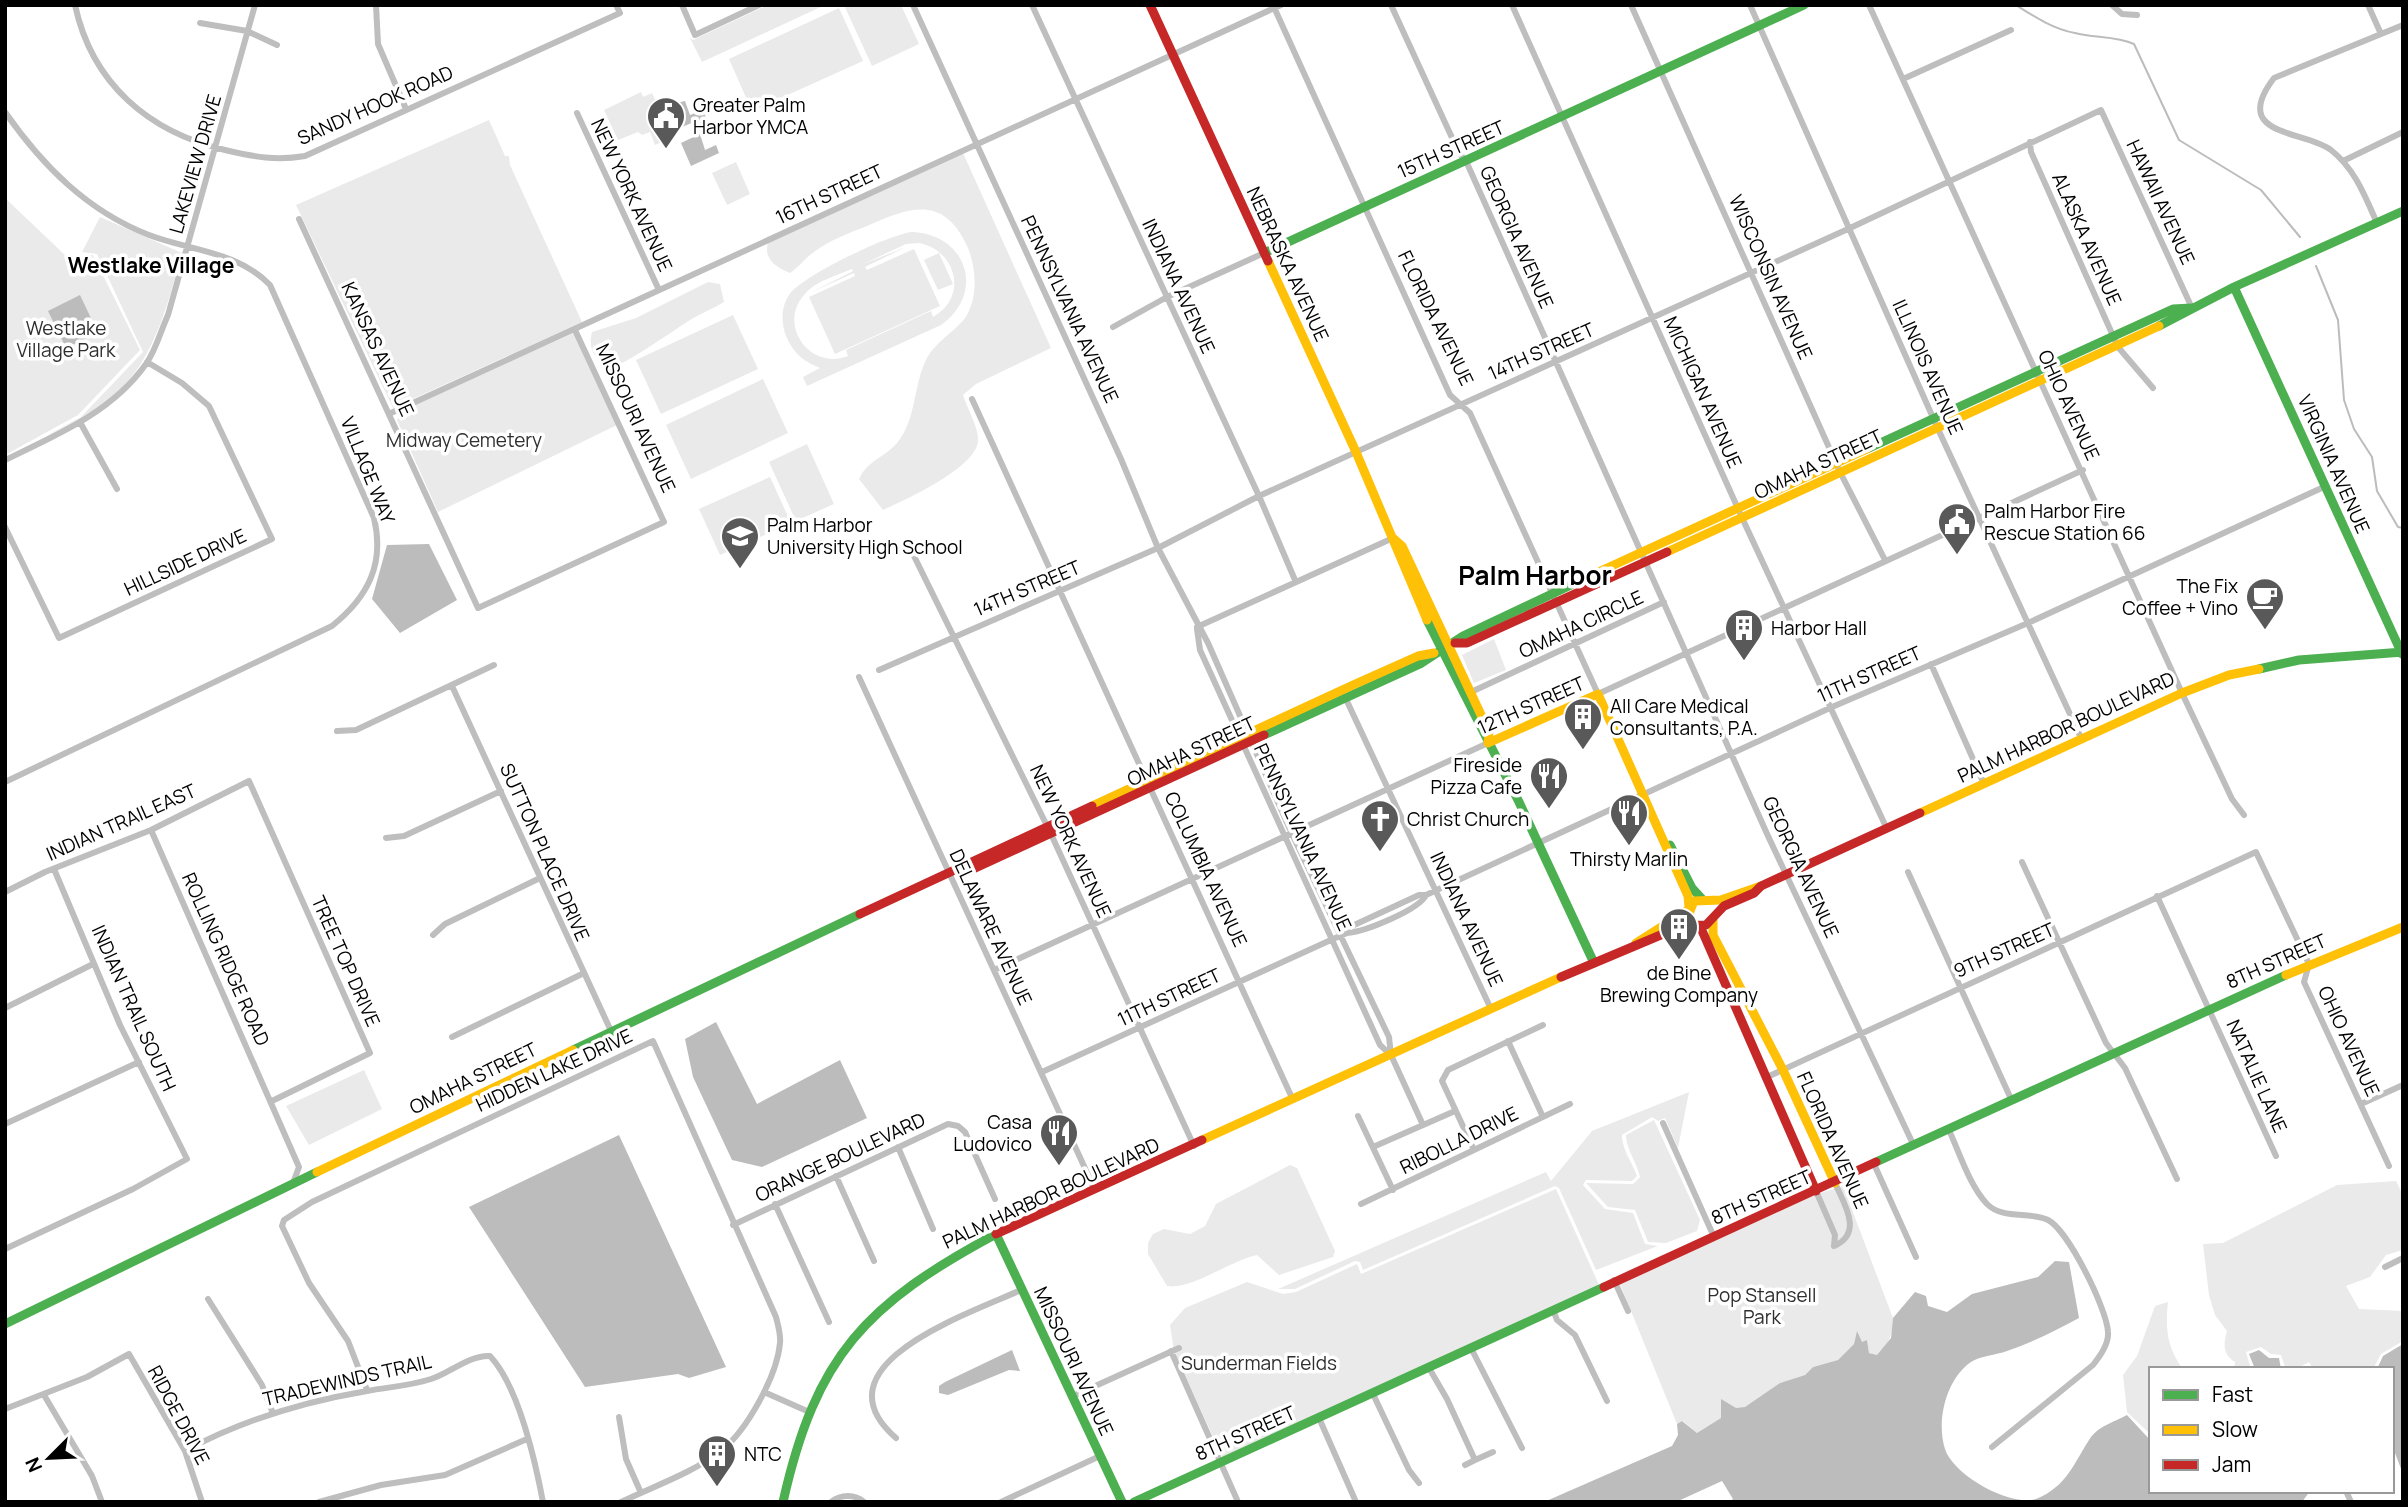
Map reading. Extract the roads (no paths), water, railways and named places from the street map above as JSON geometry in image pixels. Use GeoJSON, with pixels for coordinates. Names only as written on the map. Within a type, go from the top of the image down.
{"type":"FeatureCollection","features":[{"type":"Feature","properties":{"kind":"street","name":"SANDY HOOK ROAD"},"geometry":{"type":"LineString","coordinates":[[75,5],[94,59],[129,104],[165,130],[216,148],[280,161],[305,156],[620,13],[616,5]]}},
{"type":"Feature","properties":{"kind":"street","name":"LAKEVIEW DRIVE"},"geometry":{"type":"LineString","coordinates":[[5,460],[81,424],[120,392],[147,362],[168,315],[255,5]]}},
{"type":"Feature","properties":{"kind":"street"},"geometry":{"type":"LineString","coordinates":[[376,5],[378,44],[406,109]]}},
{"type":"Feature","properties":{"kind":"street"},"geometry":{"type":"LineString","coordinates":[[682,5],[695,35],[759,5]]}},
{"type":"Feature","properties":{"kind":"street","name":"PENNSYLVANIA AVENUE"},"geometry":{"type":"LineString","coordinates":[[913,5],[1111,436],[1158,548],[1197,627],[1208,643],[1247,740],[1380,1045],[1391,1055]]}},
{"type":"Feature","properties":{"kind":"street","name":"INDIANA AVENUE"},"geometry":{"type":"LineString","coordinates":[[1032,5],[1259,496],[1295,580]]}},
{"type":"Feature","properties":{"kind":"street","name":"NEBRASKA AVENUE"},"geometry":{"type":"LineString","coordinates":[[1150,5],[1356,452],[1393,538],[1395,550],[1539,844],[1594,963]]}},
{"type":"Feature","properties":{"kind":"street","name":"GEORGIA AVENUE"},"geometry":{"type":"LineString","coordinates":[[1391,5],[1459,153],[1466,161],[1643,557]]}},
{"type":"Feature","properties":{"kind":"street","name":"MICHIGAN AVENUE"},"geometry":{"type":"LineString","coordinates":[[1512,5],[1740,514],[1887,828]]}},
{"type":"Feature","properties":{"kind":"street","name":"WISCONSIN AVENUE"},"geometry":{"type":"LineString","coordinates":[[1630,5],[1838,468],[1885,560]]}},
{"type":"Feature","properties":{"kind":"street","name":"ILLINOIS AVENUE"},"geometry":{"type":"LineString","coordinates":[[1750,5],[1936,424],[2082,740]]}},
{"type":"Feature","properties":{"kind":"street","name":"15TH STREET"},"geometry":{"type":"LineString","coordinates":[[1114,327],[1167,297],[1804,5]]}},
{"type":"Feature","properties":{"kind":"street","name":"OHIO AVENUE"},"geometry":{"type":"LineString","coordinates":[[1869,5],[2040,382],[2083,470],[2182,693],[2232,799],[2244,815]]}},
{"type":"Feature","properties":{"kind":"street"},"geometry":{"type":"LineString","coordinates":[[2112,5],[2126,15],[2137,15]]}},
{"type":"Feature","properties":{"kind":"street"},"geometry":{"type":"LineString","coordinates":[[2368,5],[2381,34]]}},
{"type":"Feature","properties":{"kind":"street","name":"16TH STREET"},"geometry":{"type":"LineString","coordinates":[[391,413],[1276,6]]}},
{"type":"Feature","properties":{"kind":"street","name":"FLORIDA AVENUE"},"geometry":{"type":"LineString","coordinates":[[1276,6],[1450,395],[1470,413],[1661,832],[1688,896],[1689,908]]}},
{"type":"Feature","properties":{"kind":"street"},"geometry":{"type":"LineString","coordinates":[[200,23],[247,31],[276,45]]}},
{"type":"Feature","properties":{"kind":"street"},"geometry":{"type":"LineString","coordinates":[[2377,223],[2362,188],[2343,161],[2328,148],[2277,131],[2270,126],[2263,114],[2264,91],[2274,78],[2281,74],[2403,25]]}},
{"type":"Feature","properties":{"kind":"street"},"geometry":{"type":"LineString","coordinates":[[1903,79],[2011,30]]}},
{"type":"Feature","properties":{"kind":"street","name":"14TH STREET"},"geometry":{"type":"LineString","coordinates":[[879,670],[1158,548],[1259,496],[1848,229],[1948,179],[2101,110]]}},
{"type":"Feature","properties":{"kind":"street","name":"HAWAII AVENUE"},"geometry":{"type":"LineString","coordinates":[[2101,110],[2192,308]]}},
{"type":"Feature","properties":{"kind":"street","name":"VILLAGE WAY"},"geometry":{"type":"LineString","coordinates":[[5,112],[43,162],[88,202],[149,235],[246,264],[270,285],[374,518],[378,547],[371,583],[352,610],[332,625],[6,780]]}},
{"type":"Feature","properties":{"kind":"street","name":"NEW YORK AVENUE"},"geometry":{"type":"LineString","coordinates":[[577,113],[659,290]]}},
{"type":"Feature","properties":{"kind":"street"},"geometry":{"type":"LineString","coordinates":[[2343,161],[2403,132]]}},
{"type":"Feature","properties":{"kind":"street","name":"ALASKA AVENUE"},"geometry":{"type":"LineString","coordinates":[[2031,142],[2031,152],[2118,347],[2153,388]]}},
{"type":"Feature","properties":{"kind":"street","name":"OMAHA STREET"},"geometry":{"type":"LineString","coordinates":[[5,1324],[611,1031],[959,870],[1152,789],[1344,694],[1420,664],[1444,648],[1467,643],[1554,597],[1838,468],[2118,347],[2180,318],[2192,308],[2234,287],[2403,211]]}},
{"type":"Feature","properties":{"kind":"street","name":"KANSAS AVENUE"},"geometry":{"type":"LineString","coordinates":[[299,219],[391,413],[478,608]]}},
{"type":"Feature","properties":{"kind":"street","name":"VIRGINIA AVENUE"},"geometry":{"type":"LineString","coordinates":[[2234,287],[2402,653]]}},
{"type":"Feature","properties":{"kind":"street","name":"OMAHA STREET"},"geometry":{"type":"LineString","coordinates":[[1936,424],[2035,371],[2173,309],[2192,308]]}},
{"type":"Feature","properties":{"kind":"street","name":"MISSOURI AVENUE"},"geometry":{"type":"LineString","coordinates":[[478,608],[664,522],[575,330]]}},
{"type":"Feature","properties":{"kind":"street","name":"HILLSIDE DRIVE"},"geometry":{"type":"LineString","coordinates":[[5,527],[58,638],[272,539],[209,405],[182,383],[147,362]]}},
{"type":"Feature","properties":{"kind":"street","name":"COLUMBIA AVENUE"},"geometry":{"type":"LineString","coordinates":[[972,399],[1293,1100]]}},
{"type":"Feature","properties":{"kind":"street"},"geometry":{"type":"LineString","coordinates":[[81,424],[117,489]]}},
{"type":"Feature","properties":{"kind":"street","name":"12TH STREET"},"geometry":{"type":"LineString","coordinates":[[994,971],[2083,470]]}},
{"type":"Feature","properties":{"kind":"street","name":"11TH STREET"},"geometry":{"type":"LineString","coordinates":[[1042,1072],[1344,934],[1352,926],[1419,895],[1426,895],[1645,797],[1832,707],[2028,623],[2326,486]]}},
{"type":"Feature","properties":{"kind":"street"},"geometry":{"type":"LineString","coordinates":[[1197,627],[1295,580],[1393,538]]}},
{"type":"Feature","properties":{"kind":"street","name":"NEW YORK AVENUE"},"geometry":{"type":"LineString","coordinates":[[912,552],[1049,830],[1195,1146]]}},
{"type":"Feature","properties":{"kind":"street","name":"OMAHA CIRCLE"},"geometry":{"type":"LineString","coordinates":[[1469,693],[1664,602],[1643,557]]}},
{"type":"Feature","properties":{"kind":"street","name":"GEORGIA AVENUE"},"geometry":{"type":"LineString","coordinates":[[1664,602],[1859,1033],[1913,1144]]}},
{"type":"Feature","properties":{"kind":"street","name":"NEBRASKA AVENUE"},"geometry":{"type":"LineString","coordinates":[[1444,648],[1489,732],[1488,743]]}},
{"type":"Feature","properties":{"kind":"street","name":"PALM HARBOR BOULEVARD"},"geometry":{"type":"LineString","coordinates":[[1714,919],[1724,906],[1754,893],[1761,886],[2182,693],[2264,665],[2402,653]]}},
{"type":"Feature","properties":{"kind":"street"},"geometry":{"type":"LineString","coordinates":[[1931,664],[1984,784]]}},
{"type":"Feature","properties":{"kind":"street"},"geometry":{"type":"LineString","coordinates":[[337,731],[356,730],[495,665]]}},
{"type":"Feature","properties":{"kind":"street","name":"DELAWARE AVENUE"},"geometry":{"type":"LineString","coordinates":[[859,677],[1095,1189]]}},
{"type":"Feature","properties":{"kind":"street","name":"SUTTON PLACE DRIVE"},"geometry":{"type":"LineString","coordinates":[[452,686],[582,974],[611,1031]]}},
{"type":"Feature","properties":{"kind":"street","name":"INDIANA AVENUE"},"geometry":{"type":"LineString","coordinates":[[1344,694],[1491,1009]]}},
{"type":"Feature","properties":{"kind":"street","name":"OMAHA STREET"},"geometry":{"type":"LineString","coordinates":[[1049,830],[1148,779],[1247,740]]}},
{"type":"Feature","properties":{"kind":"street","name":"INDIAN TRAIL EAST"},"geometry":{"type":"LineString","coordinates":[[5,892],[151,830],[249,781]]}},
{"type":"Feature","properties":{"kind":"street","name":"TREE TOP DRIVE"},"geometry":{"type":"LineString","coordinates":[[249,781],[370,1054],[272,1101]]}},
{"type":"Feature","properties":{"kind":"street"},"geometry":{"type":"LineString","coordinates":[[386,838],[404,836],[501,791]]}},
{"type":"Feature","properties":{"kind":"street","name":"ROLLING RIDGE ROAD"},"geometry":{"type":"LineString","coordinates":[[151,830],[299,1167],[293,1183]]}},
{"type":"Feature","properties":{"kind":"street","name":"FLORIDA AVENUE"},"geometry":{"type":"LineString","coordinates":[[1661,832],[1678,857],[1692,888],[1705,899]]}},
{"type":"Feature","properties":{"kind":"street","name":"PENNSYLVANIA AVENUE"},"geometry":{"type":"LineString","coordinates":[[1289,836],[1344,934],[1389,1037],[1391,1055],[1423,1125]]}},
{"type":"Feature","properties":{"kind":"street","name":"OHIO AVENUE"},"geometry":{"type":"LineString","coordinates":[[2256,852],[2309,964],[2304,982],[2389,1166]]}},
{"type":"Feature","properties":{"kind":"street","name":"9TH STREET"},"geometry":{"type":"LineString","coordinates":[[1765,1078],[2256,852]]}},
{"type":"Feature","properties":{"kind":"street"},"geometry":{"type":"LineString","coordinates":[[2022,862],[2106,1043],[2125,1068],[2177,1179]]}},
{"type":"Feature","properties":{"kind":"street","name":"INDIAN TRAIL SOUTH"},"geometry":{"type":"LineString","coordinates":[[5,1249],[133,1189],[187,1159],[93,964],[72,906],[54,869]]}},
{"type":"Feature","properties":{"kind":"street"},"geometry":{"type":"LineString","coordinates":[[1908,872],[2011,1099]]}},
{"type":"Feature","properties":{"kind":"street"},"geometry":{"type":"LineString","coordinates":[[433,934],[444,924],[540,878]]}},
{"type":"Feature","properties":{"kind":"street","name":"PALM HARBOR BOULEVARD"},"geometry":{"type":"LineString","coordinates":[[1705,899],[1721,900],[1751,887],[1761,886]]}},
{"type":"Feature","properties":{"kind":"street"},"geometry":{"type":"LineString","coordinates":[[2157,896],[2210,1010]]}},
{"type":"Feature","properties":{"kind":"street"},"geometry":{"type":"LineString","coordinates":[[1391,1055],[1636,943],[1644,935],[1679,919],[1689,908],[1705,899],[1714,907],[1714,919],[1699,926],[1682,926],[1648,942],[1636,943]]}},
{"type":"Feature","properties":{"kind":"street"},"geometry":{"type":"LineString","coordinates":[[1689,908],[1689,918],[1699,926]]}},
{"type":"Feature","properties":{"kind":"street","name":"FLORIDA AVENUE"},"geometry":{"type":"LineString","coordinates":[[1699,926],[1835,1235],[1834,1246],[1843,1242],[1851,1231],[1851,1221],[1783,1070],[1711,931],[1714,919]]}},
{"type":"Feature","properties":{"kind":"street","name":"8TH STREET"},"geometry":{"type":"LineString","coordinates":[[1134,1502],[2309,964],[2403,928]]}},
{"type":"Feature","properties":{"kind":"street"},"geometry":{"type":"LineString","coordinates":[[5,1008],[93,964]]}},
{"type":"Feature","properties":{"kind":"street"},"geometry":{"type":"LineString","coordinates":[[452,1037],[582,974]]}},
{"type":"Feature","properties":{"kind":"street","name":"NATALIE LANE"},"geometry":{"type":"LineString","coordinates":[[2210,1010],[2276,1156]]}},
{"type":"Feature","properties":{"kind":"street"},"geometry":{"type":"LineString","coordinates":[[1474,1150],[1442,1081],[1448,1069],[1543,1025]]}},
{"type":"Feature","properties":{"kind":"street","name":"HIDDEN LAKE DRIVE"},"geometry":{"type":"LineString","coordinates":[[367,1391],[352,1349],[309,1283],[282,1226],[284,1220],[312,1202],[653,1041],[776,1317],[781,1342],[764,1392],[743,1427],[724,1449],[707,1461],[621,1502]]}},
{"type":"Feature","properties":{"kind":"street"},"geometry":{"type":"LineString","coordinates":[[1508,1041],[1543,1117]]}},
{"type":"Feature","properties":{"kind":"street","name":"PALM HARBOR BOULEVARD"},"geometry":{"type":"LineString","coordinates":[[783,1502],[794,1445],[807,1411],[844,1349],[893,1296],[945,1260],[996,1234],[1391,1055]]}},
{"type":"Feature","properties":{"kind":"street"},"geometry":{"type":"LineString","coordinates":[[5,1125],[139,1062]]}},
{"type":"Feature","properties":{"kind":"street"},"geometry":{"type":"LineString","coordinates":[[2361,1104],[2403,1086]]}},
{"type":"Feature","properties":{"kind":"street","name":"RIBOLLA DRIVE"},"geometry":{"type":"LineString","coordinates":[[1361,1205],[1570,1104]]}},
{"type":"Feature","properties":{"kind":"street"},"geometry":{"type":"LineString","coordinates":[[1373,1147],[1455,1111]]}},
{"type":"Feature","properties":{"kind":"street"},"geometry":{"type":"LineString","coordinates":[[1358,1116],[1393,1190]]}},
{"type":"Feature","properties":{"kind":"street"},"geometry":{"type":"LineString","coordinates":[[1662,1123],[1714,1237]]}},
{"type":"Feature","properties":{"kind":"street","name":"ORANGE BOULEVARD"},"geometry":{"type":"LineString","coordinates":[[733,1225],[948,1124],[961,1127],[995,1199]]}},
{"type":"Feature","properties":{"kind":"street"},"geometry":{"type":"LineString","coordinates":[[1948,1128],[1980,1196],[1990,1207],[2003,1213],[2050,1221],[2064,1235],[2090,1283],[2108,1332],[2102,1353],[2093,1365],[1992,1447]]}},
{"type":"Feature","properties":{"kind":"street"},"geometry":{"type":"LineString","coordinates":[[898,1147],[933,1229]]}},
{"type":"Feature","properties":{"kind":"street"},"geometry":{"type":"LineString","coordinates":[[1874,1164],[1916,1257]]}},
{"type":"Feature","properties":{"kind":"street"},"geometry":{"type":"LineString","coordinates":[[836,1176],[874,1261]]}},
{"type":"Feature","properties":{"kind":"street"},"geometry":{"type":"LineString","coordinates":[[775,1203],[829,1322]]}},
{"type":"Feature","properties":{"kind":"street","name":"MISSOURI AVENUE"},"geometry":{"type":"LineString","coordinates":[[996,1234],[1122,1502]]}},
{"type":"Feature","properties":{"kind":"street"},"geometry":{"type":"LineString","coordinates":[[2385,1267],[2403,1258]]}},
{"type":"Feature","properties":{"kind":"street"},"geometry":{"type":"LineString","coordinates":[[1614,1280],[1629,1311]]}},
{"type":"Feature","properties":{"kind":"street"},"geometry":{"type":"LineString","coordinates":[[897,1438],[881,1425],[870,1396],[871,1386],[901,1348],[1021,1290]]}},
{"type":"Feature","properties":{"kind":"street"},"geometry":{"type":"LineString","coordinates":[[208,1299],[262,1385],[272,1411]]}},
{"type":"Feature","properties":{"kind":"street"},"geometry":{"type":"LineString","coordinates":[[1553,1310],[1557,1320],[1575,1335],[1607,1401]]}},
{"type":"Feature","properties":{"kind":"street"},"geometry":{"type":"LineString","coordinates":[[1071,1397],[1179,1348]]}},
{"type":"Feature","properties":{"kind":"street"},"geometry":{"type":"LineString","coordinates":[[1471,1348],[1522,1448]]}},
{"type":"Feature","properties":{"kind":"street"},"geometry":{"type":"LineString","coordinates":[[1171,1351],[1238,1502]]}},
{"type":"Feature","properties":{"kind":"street","name":"RIDGE DRIVE"},"geometry":{"type":"LineString","coordinates":[[44,1395],[129,1354],[185,1451],[202,1502]]}},
{"type":"Feature","properties":{"kind":"street","name":"TRADEWINDS TRAIL"},"geometry":{"type":"LineString","coordinates":[[185,1451],[221,1431],[272,1411],[434,1378],[480,1355],[490,1356],[497,1364],[527,1439],[543,1502]]}},
{"type":"Feature","properties":{"kind":"street"},"geometry":{"type":"LineString","coordinates":[[1429,1368],[1447,1399],[1475,1460]]}},
{"type":"Feature","properties":{"kind":"street"},"geometry":{"type":"LineString","coordinates":[[764,1392],[807,1411]]}},
{"type":"Feature","properties":{"kind":"street"},"geometry":{"type":"LineString","coordinates":[[1373,1394],[1409,1471],[1419,1483]]}},
{"type":"Feature","properties":{"kind":"street"},"geometry":{"type":"LineString","coordinates":[[5,1409],[44,1395],[92,1476],[103,1502]]}},
{"type":"Feature","properties":{"kind":"street"},"geometry":{"type":"LineString","coordinates":[[619,1417],[626,1459],[641,1493]]}},
{"type":"Feature","properties":{"kind":"street"},"geometry":{"type":"LineString","coordinates":[[1319,1418],[1356,1502]]}},
{"type":"Feature","properties":{"kind":"street"},"geometry":{"type":"LineString","coordinates":[[319,1502],[381,1485],[445,1475],[527,1439]]}},
{"type":"Feature","properties":{"kind":"street"},"geometry":{"type":"LineString","coordinates":[[1465,1465],[1493,1452]]}},
{"type":"Feature","properties":{"kind":"street"},"geometry":{"type":"LineString","coordinates":[[1001,1502],[1100,1456]]}},
{"type":"Feature","properties":{"kind":"street"},"geometry":{"type":"LineString","coordinates":[[831,1502],[842,1496],[857,1496],[864,1502]]}},
{"type":"Feature","properties":{"kind":"waterway"},"geometry":{"type":"LineString","coordinates":[[2016,5],[2059,29],[2134,44],[2179,140],[2261,190],[2300,237]]}},
{"type":"Feature","properties":{"kind":"waterway"},"geometry":{"type":"LineString","coordinates":[[2316,266],[2338,320],[2344,400],[2354,429],[2372,457],[2377,491],[2398,527],[2403,528]]}},
{"type":"Feature","properties":{"kind":"place","name":"Greater Palm Harbor YMCA"},"geometry":{"type":"Point","coordinates":[666,150]}},
{"type":"Feature","properties":{"kind":"place","name":"Palm Harbor Fire Rescue Station 66"},"geometry":{"type":"Point","coordinates":[1957,556]}},
{"type":"Feature","properties":{"kind":"place","name":"Palm Harbor University High School"},"geometry":{"type":"Point","coordinates":[740,570]}},
{"type":"Feature","properties":{"kind":"place","name":"The Fix Coffee + Vino"},"geometry":{"type":"Point","coordinates":[2265,631]}},
{"type":"Feature","properties":{"kind":"place","name":"Harbor Hall"},"geometry":{"type":"Point","coordinates":[1744,662]}},
{"type":"Feature","properties":{"kind":"place","name":"All Care Medical Consultants, P.A."},"geometry":{"type":"Point","coordinates":[1583,751]}},
{"type":"Feature","properties":{"kind":"place","name":"Fireside Pizza Cafe"},"geometry":{"type":"Point","coordinates":[1549,810]}},
{"type":"Feature","properties":{"kind":"place","name":"Thirsty Marlin"},"geometry":{"type":"Point","coordinates":[1629,847]}},
{"type":"Feature","properties":{"kind":"place","name":"Christ Church"},"geometry":{"type":"Point","coordinates":[1380,853]}},
{"type":"Feature","properties":{"kind":"place","name":"de Bine Brewing Company"},"geometry":{"type":"Point","coordinates":[1679,961]}},
{"type":"Feature","properties":{"kind":"place","name":"Casa Ludovico"},"geometry":{"type":"Point","coordinates":[1059,1167]}},
{"type":"Feature","properties":{"kind":"place","name":"NTC"},"geometry":{"type":"Point","coordinates":[717,1488]}},
{"type":"Feature","properties":{"kind":"district","name":"Westlake Village"},"geometry":{"type":"Point","coordinates":[151,266]}},
{"type":"Feature","properties":{"kind":"district","name":"Palm Harbor"},"geometry":{"type":"Point","coordinates":[1535,576]}},
{"type":"Feature","properties":{"kind":"park label","name":"Westlake Village Park"},"geometry":{"type":"Point","coordinates":[66,339]}},
{"type":"Feature","properties":{"kind":"park label","name":"Midway Cemetery"},"geometry":{"type":"Point","coordinates":[464,440]}},
{"type":"Feature","properties":{"kind":"park label","name":"Pop Stansell Park"},"geometry":{"type":"Point","coordinates":[1762,1306]}},
{"type":"Feature","properties":{"kind":"park label","name":"Sunderman Fields"},"geometry":{"type":"Point","coordinates":[1259,1363]}}]}
